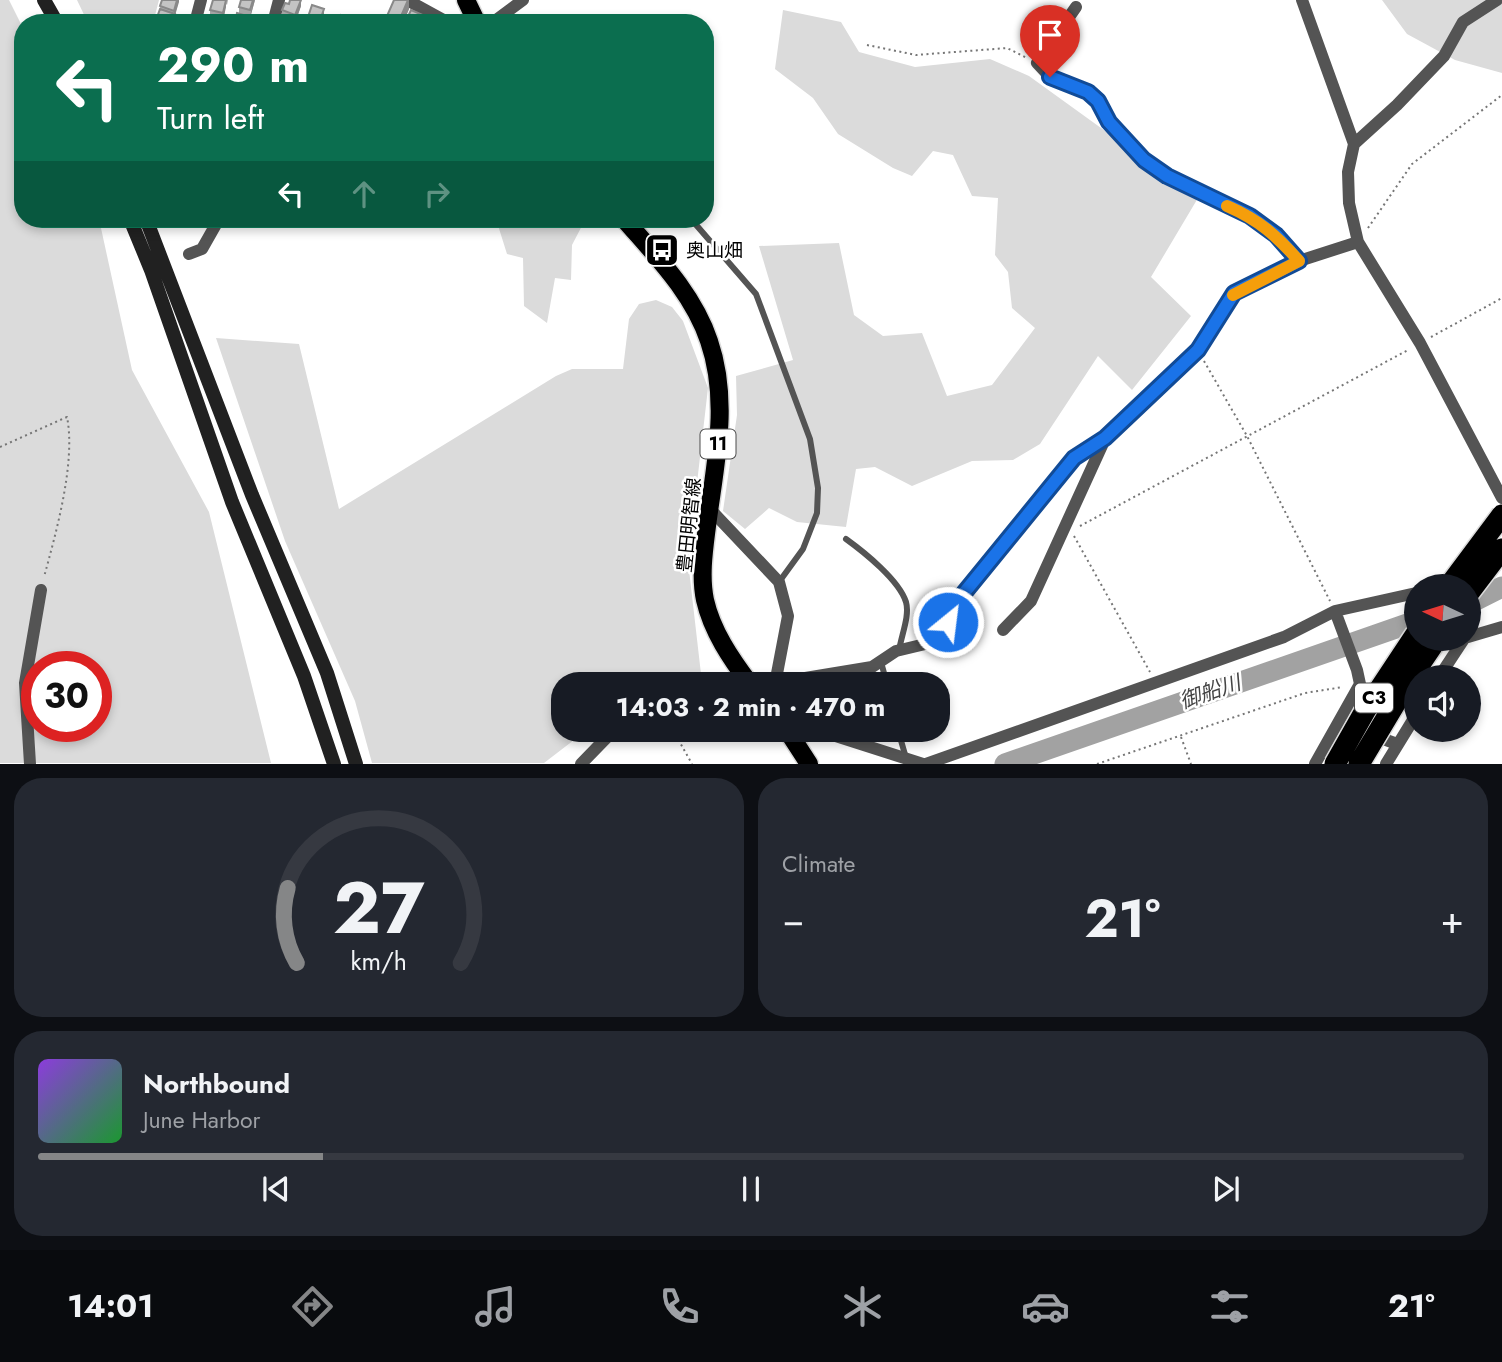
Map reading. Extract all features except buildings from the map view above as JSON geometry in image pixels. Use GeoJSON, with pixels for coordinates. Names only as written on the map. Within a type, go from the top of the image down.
{"type":"FeatureCollection","features":[{"type":"Feature","properties":{"kind":"highway"},"geometry":{"type":"LineString","coordinates":[[1458,574],[1502,514]]}},
{"type":"Feature","properties":{"kind":"highway"},"geometry":{"type":"LineString","coordinates":[[1481,577],[1502,549]]}},
{"type":"Feature","properties":{"kind":"highway","name":"C3"},"geometry":{"type":"LineString","coordinates":[[1335,764],[1365,711],[1405,651]]}},
{"type":"Feature","properties":{"kind":"highway","name":"C3"},"geometry":{"type":"LineString","coordinates":[[1359,764],[1429,651]]}},
{"type":"Feature","properties":{"kind":"main road","name":"豊田明智線"},"geometry":{"type":"LineString","coordinates":[[631,228],[690,300],[709,340],[719,381],[718,456],[702,564],[709,615],[737,672]]}},
{"type":"Feature","properties":{"kind":"main road"},"geometry":{"type":"LineString","coordinates":[[795,742],[809,764]]}},
{"type":"Feature","properties":{"kind":"street"},"geometry":{"type":"LineString","coordinates":[[407,0],[433,14]]}},
{"type":"Feature","properties":{"kind":"street"},"geometry":{"type":"LineString","coordinates":[[504,14],[523,0]]}},
{"type":"Feature","properties":{"kind":"street"},"geometry":{"type":"LineString","coordinates":[[1302,0],[1354,144],[1348,172],[1349,203],[1358,242],[1420,343],[1501,491]]}},
{"type":"Feature","properties":{"kind":"street"},"geometry":{"type":"LineString","coordinates":[[1354,144],[1397,105],[1444,56],[1463,22],[1497,0]]}},
{"type":"Feature","properties":{"kind":"street"},"geometry":{"type":"LineString","coordinates":[[1076,7],[1037,63],[1050,77],[1088,92],[1098,101],[1109,122],[1144,160],[1167,176],[1250,216],[1276,235],[1299,261]]}},
{"type":"Feature","properties":{"kind":"street"},"geometry":{"type":"LineString","coordinates":[[134,228],[232,502],[304,676],[334,764]]}},
{"type":"Feature","properties":{"kind":"street"},"geometry":{"type":"LineString","coordinates":[[149,228],[252,495],[327,673],[356,764]]}},
{"type":"Feature","properties":{"kind":"street"},"geometry":{"type":"LineString","coordinates":[[189,254],[202,249],[214,228]]}},
{"type":"Feature","properties":{"kind":"street"},"geometry":{"type":"LineString","coordinates":[[843,672],[872,667],[899,651],[942,640],[955,604],[1074,458],[1105,438],[1198,350],[1234,293],[1299,261],[1358,242]]}},
{"type":"Feature","properties":{"kind":"street"},"geometry":{"type":"LineString","coordinates":[[1003,629],[1031,601],[1105,438]]}},
{"type":"Feature","properties":{"kind":"street"},"geometry":{"type":"LineString","coordinates":[[709,509],[779,582],[788,615],[777,672]]}},
{"type":"Feature","properties":{"kind":"street"},"geometry":{"type":"LineString","coordinates":[[1459,574],[1502,556]]}},
{"type":"Feature","properties":{"kind":"street"},"geometry":{"type":"LineString","coordinates":[[30,764],[25,683],[40,590]]}},
{"type":"Feature","properties":{"kind":"street"},"geometry":{"type":"LineString","coordinates":[[855,742],[925,764],[1284,638],[1337,616],[1404,596]]}},
{"type":"Feature","properties":{"kind":"street"},"geometry":{"type":"LineString","coordinates":[[1315,764],[1360,684],[1337,616]]}},
{"type":"Feature","properties":{"kind":"street"},"geometry":{"type":"LineString","coordinates":[[1481,633],[1502,627]]}},
{"type":"Feature","properties":{"kind":"street"},"geometry":{"type":"LineString","coordinates":[[1340,722],[1397,744]]}},
{"type":"Feature","properties":{"kind":"street"},"geometry":{"type":"LineString","coordinates":[[1386,764],[1404,733]]}},
{"type":"Feature","properties":{"kind":"street"},"geometry":{"type":"LineString","coordinates":[[581,764],[602,742]]}},
{"type":"Feature","properties":{"kind":"lane"},"geometry":{"type":"LineString","coordinates":[[699,228],[756,294],[810,439],[818,488],[817,513],[803,549],[779,582]]}},
{"type":"Feature","properties":{"kind":"lane"},"geometry":{"type":"LineString","coordinates":[[846,539],[873,559],[906,601],[907,614],[899,651]]}},
{"type":"Feature","properties":{"kind":"lane"},"geometry":{"type":"LineString","coordinates":[[881,661],[884,672]]}},
{"type":"Feature","properties":{"kind":"lane"},"geometry":{"type":"LineString","coordinates":[[901,742],[905,758]]}},
{"type":"Feature","properties":{"kind":"path"},"geometry":{"type":"LineString","coordinates":[[867,45],[916,55],[1007,48],[1037,63]]}},
{"type":"Feature","properties":{"kind":"path"},"geometry":{"type":"LineString","coordinates":[[1358,242],[1412,164],[1502,95]]}},
{"type":"Feature","properties":{"kind":"path"},"geometry":{"type":"LineString","coordinates":[[1155,682],[1071,531],[1502,298]]}},
{"type":"Feature","properties":{"kind":"path"},"geometry":{"type":"LineString","coordinates":[[1198,350],[1247,436],[1337,616]]}},
{"type":"Feature","properties":{"kind":"path"},"geometry":{"type":"LineString","coordinates":[[0,446],[66,417],[70,435],[60,521],[40,590]]}},
{"type":"Feature","properties":{"kind":"path"},"geometry":{"type":"LineString","coordinates":[[1097,764],[1305,693],[1360,684]]}},
{"type":"Feature","properties":{"kind":"path"},"geometry":{"type":"LineString","coordinates":[[1181,736],[1191,764]]}},
{"type":"Feature","properties":{"kind":"path"},"geometry":{"type":"LineString","coordinates":[[680,742],[692,764]]}},
{"type":"Feature","properties":{"kind":"shaded area"},"geometry":{"type":"Polygon","coordinates":[[[0,0],[9,0],[16,14],[14,228],[101,228],[132,370],[209,512],[271,763],[0,763],[0,0]]]}},
{"type":"Feature","properties":{"kind":"shaded area"},"geometry":{"type":"Polygon","coordinates":[[[77,0],[159,0],[155,14],[84,14],[77,0]]]}},
{"type":"Feature","properties":{"kind":"shaded area"},"geometry":{"type":"Polygon","coordinates":[[[1382,0],[1502,0],[1502,73],[1455,60],[1407,34],[1382,0]]]}},
{"type":"Feature","properties":{"kind":"shaded area"},"geometry":{"type":"Polygon","coordinates":[[[783,10],[841,22],[859,52],[915,67],[990,59],[1029,76],[1198,198],[1151,277],[1191,316],[1132,390],[1098,356],[1040,444],[1013,460],[972,461],[912,486],[875,467],[856,469],[846,527],[797,522],[769,508],[745,529],[723,511],[737,415],[736,376],[793,360],[759,246],[839,243],[854,315],[883,336],[922,333],[947,396],[992,385],[1035,328],[1012,308],[1008,272],[995,255],[998,198],[972,196],[953,155],[933,151],[912,176],[893,168],[838,134],[813,98],[775,69],[783,10]]]}},
{"type":"Feature","properties":{"kind":"shaded area"},"geometry":{"type":"Polygon","coordinates":[[[499,228],[581,228],[572,245],[571,280],[555,278],[547,323],[524,306],[523,258],[507,254],[499,228]]]}},
{"type":"Feature","properties":{"kind":"shaded area"},"geometry":{"type":"Polygon","coordinates":[[[656,300],[672,307],[683,321],[708,388],[688,561],[701,672],[551,672],[551,742],[571,742],[544,763],[372,763],[355,701],[285,541],[216,338],[299,344],[339,509],[556,376],[572,369],[623,369],[629,319],[639,304],[656,300]]]}},
{"type":"Feature","properties":{"kind":"waterway","name":"御船川"},"geometry":{"type":"LineString","coordinates":[[1481,598],[1502,587]]}},
{"type":"Feature","properties":{"kind":"waterway","name":"御船川"},"geometry":{"type":"LineString","coordinates":[[1005,764],[1404,625]]}},
{"type":"Feature","properties":{"kind":"slow traffic"},"geometry":{"type":"LineString","coordinates":[[1227,206],[1250,216],[1276,235],[1299,261],[1233,295]]}},
{"type":"Feature","properties":{"kind":"place","name":"奥山畑"},"geometry":{"type":"Point","coordinates":[662,250]}},
{"type":"Feature","properties":{"kind":"route"},"geometry":{"type":"LineString","coordinates":[[948,622],[955,604],[1074,458],[1105,438],[1198,350],[1234,293],[1299,261],[1276,235],[1250,216],[1167,176],[1144,160],[1121,137],[1098,101],[1088,92],[1050,77]]}}]}
